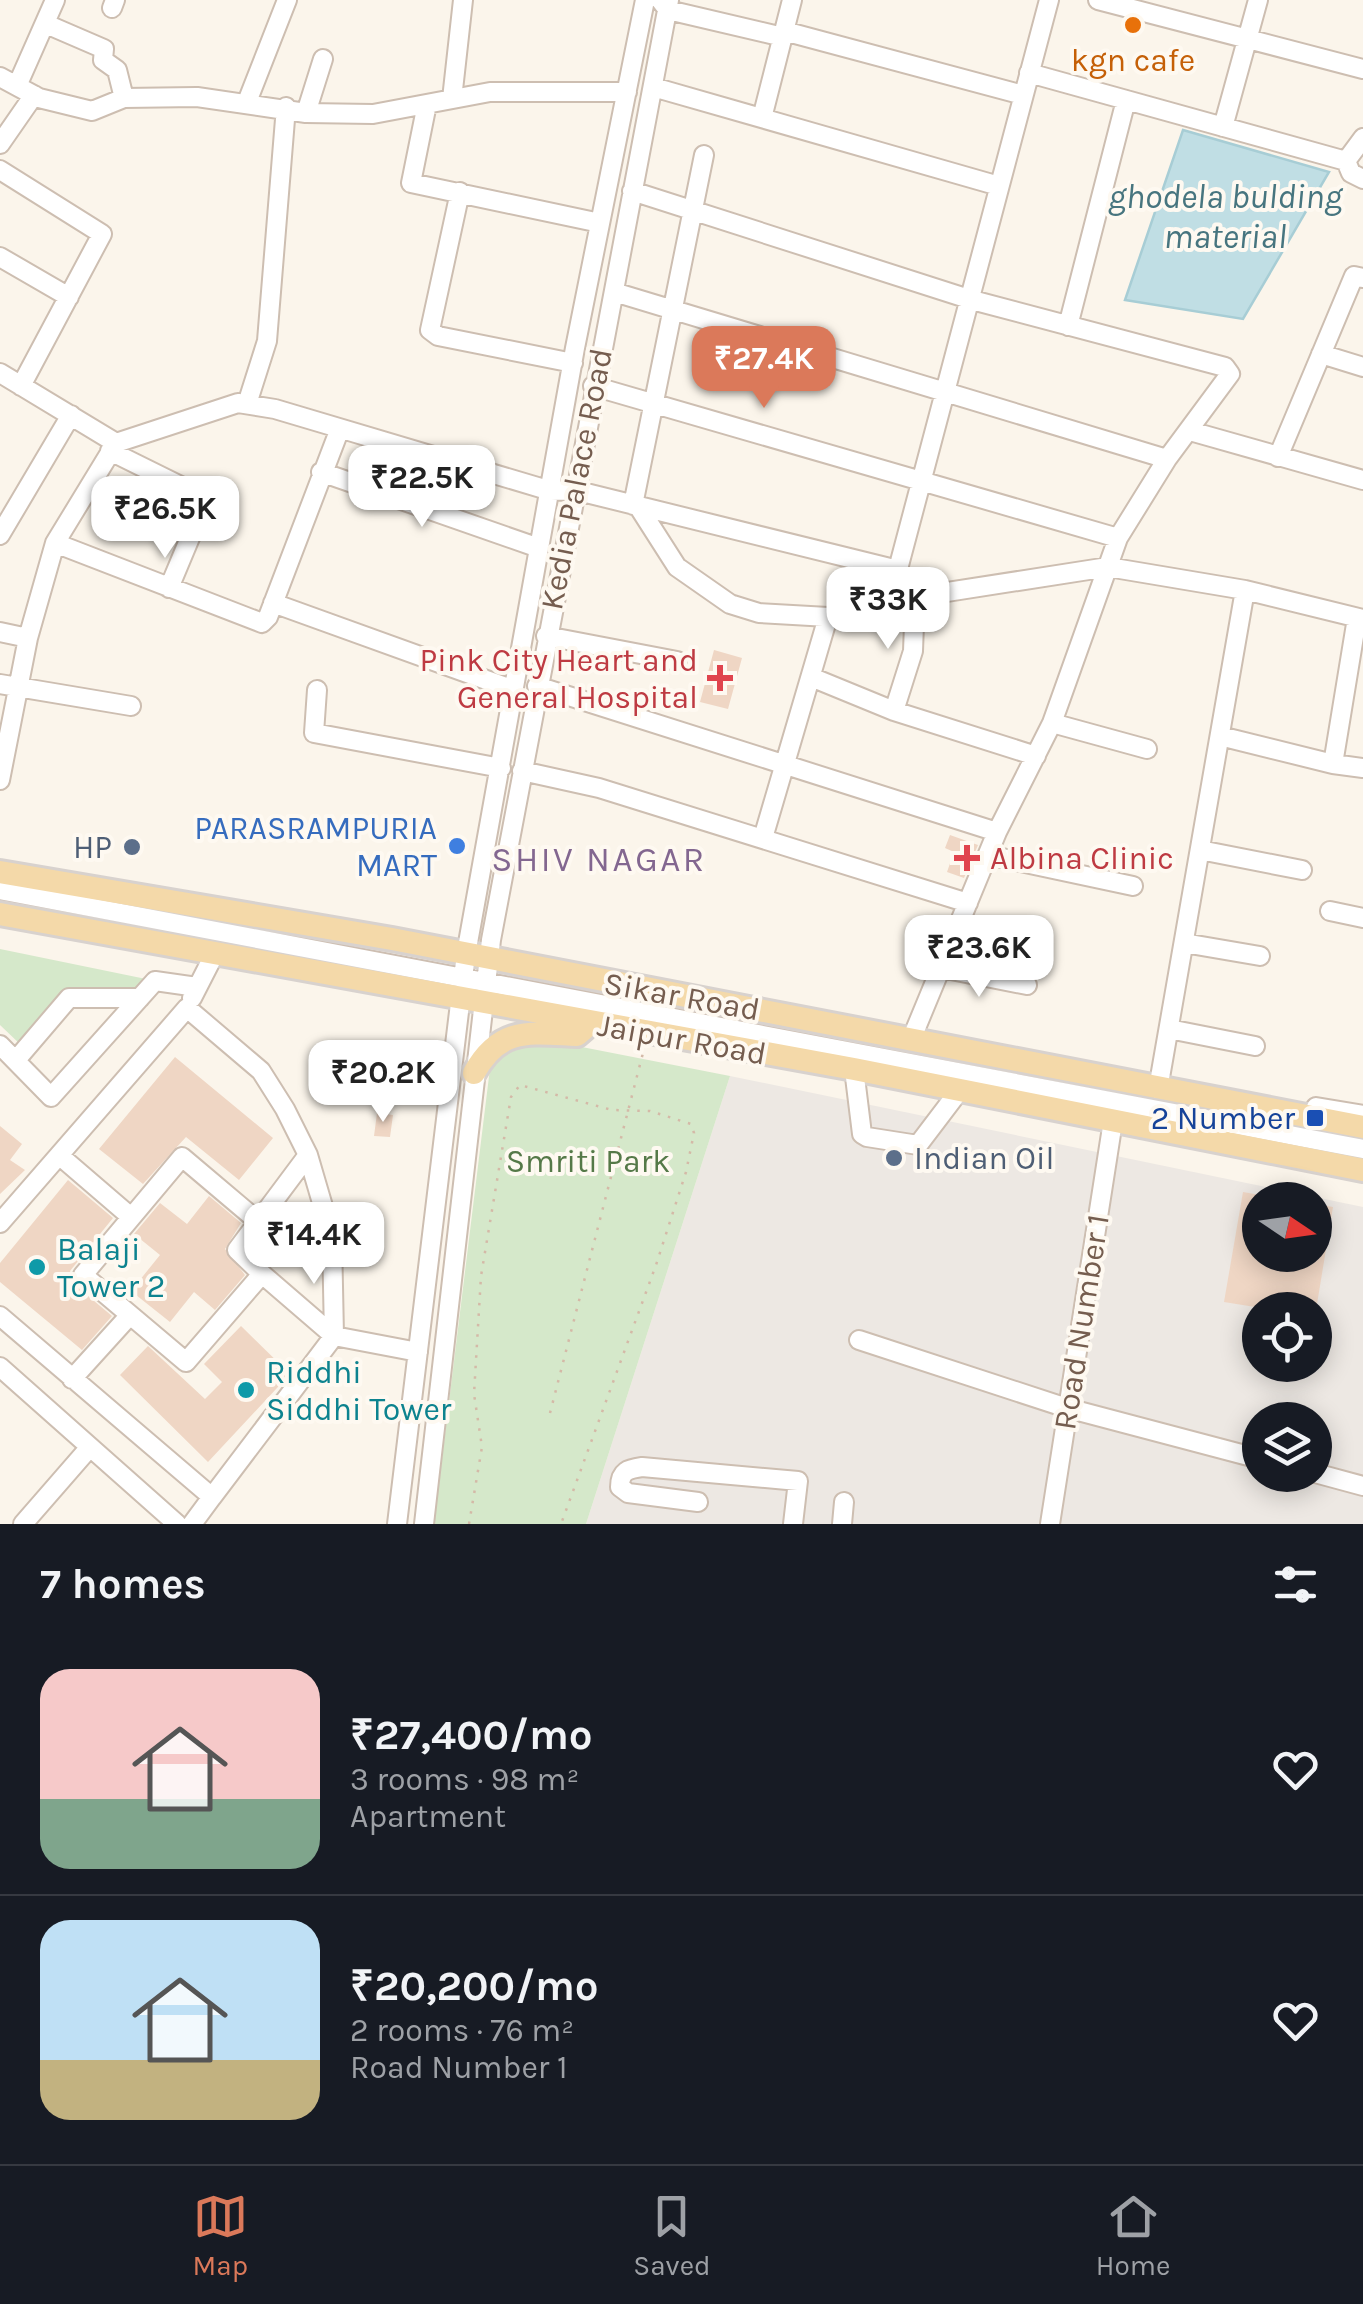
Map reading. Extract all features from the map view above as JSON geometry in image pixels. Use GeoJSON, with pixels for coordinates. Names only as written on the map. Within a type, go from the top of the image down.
{"type":"FeatureCollection","features":[{"type":"Feature","properties":{"kind":"main road","name":"Sikar Road"},"geometry":{"type":"LineString","coordinates":[[0,872],[482,970],[913,1036],[1363,1127]]}},
{"type":"Feature","properties":{"kind":"main road","name":"Jaipur Road"},"geometry":{"type":"LineString","coordinates":[[0,914],[214,953],[460,988],[482,970],[590,1024],[854,1069],[1363,1170]]}},
{"type":"Feature","properties":{"kind":"main road"},"geometry":{"type":"LineString","coordinates":[[474,1073],[490,1048],[504,1038],[577,1036],[590,1024]]}},
{"type":"Feature","properties":{"kind":"street"},"geometry":{"type":"LineString","coordinates":[[0,144],[26,91],[55,0]]}},
{"type":"Feature","properties":{"kind":"street"},"geometry":{"type":"LineString","coordinates":[[247,102],[288,0]]}},
{"type":"Feature","properties":{"kind":"street"},"geometry":{"type":"LineString","coordinates":[[452,99],[463,0]]}},
{"type":"Feature","properties":{"kind":"street","name":"Kedia Palace Road"},"geometry":{"type":"LineString","coordinates":[[482,970],[501,768],[514,690],[572,362],[644,0]]}},
{"type":"Feature","properties":{"kind":"street"},"geometry":{"type":"LineString","coordinates":[[762,118],[792,0]]}},
{"type":"Feature","properties":{"kind":"street"},"geometry":{"type":"LineString","coordinates":[[889,603],[1049,0]]}},
{"type":"Feature","properties":{"kind":"street"},"geometry":{"type":"LineString","coordinates":[[1098,0],[1363,69]]}},
{"type":"Feature","properties":{"kind":"street"},"geometry":{"type":"LineString","coordinates":[[1223,127],[1258,0]]}},
{"type":"Feature","properties":{"kind":"street"},"geometry":{"type":"LineString","coordinates":[[666,3],[1023,95]]}},
{"type":"Feature","properties":{"kind":"street","name":"Kedia Palace Road"},"geometry":{"type":"LineString","coordinates":[[482,970],[666,3]]}},
{"type":"Feature","properties":{"kind":"street"},"geometry":{"type":"LineString","coordinates":[[46,24],[104,49],[102,60],[118,70],[124,98]]}},
{"type":"Feature","properties":{"kind":"street"},"geometry":{"type":"LineString","coordinates":[[306,113],[323,59]]}},
{"type":"Feature","properties":{"kind":"street"},"geometry":{"type":"LineString","coordinates":[[1028,72],[1346,161]]}},
{"type":"Feature","properties":{"kind":"street"},"geometry":{"type":"LineString","coordinates":[[0,76],[26,91],[92,111],[124,98],[197,97],[286,106],[306,113],[373,114],[452,99],[562,89],[627,92]]}},
{"type":"Feature","properties":{"kind":"street"},"geometry":{"type":"LineString","coordinates":[[653,87],[999,186]]}},
{"type":"Feature","properties":{"kind":"street"},"geometry":{"type":"LineString","coordinates":[[1068,326],[1126,100]]}},
{"type":"Feature","properties":{"kind":"street"},"geometry":{"type":"LineString","coordinates":[[426,104],[411,183],[600,224]]}},
{"type":"Feature","properties":{"kind":"street"},"geometry":{"type":"LineString","coordinates":[[247,404],[267,341],[286,106]]}},
{"type":"Feature","properties":{"kind":"street"},"geometry":{"type":"LineString","coordinates":[[1346,161],[1363,138]]}},
{"type":"Feature","properties":{"kind":"street"},"geometry":{"type":"LineString","coordinates":[[704,155],[635,506],[677,567],[730,604],[759,613],[828,618],[915,598],[1108,567],[1245,590],[1360,618],[1333,764]]}},
{"type":"Feature","properties":{"kind":"street"},"geometry":{"type":"LineString","coordinates":[[1346,161],[1351,173],[1363,179]]}},
{"type":"Feature","properties":{"kind":"street"},"geometry":{"type":"LineString","coordinates":[[0,170],[102,234],[21,386]]}},
{"type":"Feature","properties":{"kind":"street"},"geometry":{"type":"LineString","coordinates":[[632,191],[972,300],[1225,366],[1230,374],[1167,459],[1118,538],[1052,723],[997,832],[913,1036]]}},
{"type":"Feature","properties":{"kind":"street"},"geometry":{"type":"LineString","coordinates":[[460,192],[430,330],[438,336],[572,362]]}},
{"type":"Feature","properties":{"kind":"street"},"geometry":{"type":"LineString","coordinates":[[0,257],[69,297]]}},
{"type":"Feature","properties":{"kind":"street"},"geometry":{"type":"LineString","coordinates":[[1278,457],[1354,276],[1363,278]]}},
{"type":"Feature","properties":{"kind":"street"},"geometry":{"type":"LineString","coordinates":[[614,292],[1167,459]]}},
{"type":"Feature","properties":{"kind":"street"},"geometry":{"type":"LineString","coordinates":[[1321,354],[1363,367]]}},
{"type":"Feature","properties":{"kind":"street"},"geometry":{"type":"LineString","coordinates":[[0,373],[71,415],[113,447],[201,496],[202,509],[168,588]]}},
{"type":"Feature","properties":{"kind":"street"},"geometry":{"type":"LineString","coordinates":[[594,386],[1118,538]]}},
{"type":"Feature","properties":{"kind":"street"},"geometry":{"type":"LineString","coordinates":[[0,780],[9,686],[28,638],[55,543],[113,447],[238,402],[551,491],[574,490],[898,570]]}},
{"type":"Feature","properties":{"kind":"street"},"geometry":{"type":"LineString","coordinates":[[0,535],[71,415]]}},
{"type":"Feature","properties":{"kind":"street"},"geometry":{"type":"LineString","coordinates":[[55,543],[262,623],[339,431]]}},
{"type":"Feature","properties":{"kind":"street"},"geometry":{"type":"LineString","coordinates":[[1190,431],[1363,480]]}},
{"type":"Feature","properties":{"kind":"street"},"geometry":{"type":"LineString","coordinates":[[321,472],[539,548]]}},
{"type":"Feature","properties":{"kind":"street"},"geometry":{"type":"LineString","coordinates":[[1245,590],[1160,1083],[1363,1115]]}},
{"type":"Feature","properties":{"kind":"street"},"geometry":{"type":"LineString","coordinates":[[894,711],[913,650],[915,598]]}},
{"type":"Feature","properties":{"kind":"street"},"geometry":{"type":"LineString","coordinates":[[273,602],[514,690]]}},
{"type":"Feature","properties":{"kind":"street"},"geometry":{"type":"LineString","coordinates":[[763,838],[828,618]]}},
{"type":"Feature","properties":{"kind":"street"},"geometry":{"type":"LineString","coordinates":[[0,632],[28,638]]}},
{"type":"Feature","properties":{"kind":"street"},"geometry":{"type":"LineString","coordinates":[[546,636],[678,661]]}},
{"type":"Feature","properties":{"kind":"street"},"geometry":{"type":"LineString","coordinates":[[810,677],[894,711],[1036,756]]}},
{"type":"Feature","properties":{"kind":"street"},"geometry":{"type":"LineString","coordinates":[[9,686],[131,706]]}},
{"type":"Feature","properties":{"kind":"street"},"geometry":{"type":"LineString","coordinates":[[537,686],[997,832]]}},
{"type":"Feature","properties":{"kind":"street"},"geometry":{"type":"LineString","coordinates":[[317,690],[314,732],[501,768]]}},
{"type":"Feature","properties":{"kind":"street"},"geometry":{"type":"LineString","coordinates":[[1052,723],[1147,749]]}},
{"type":"Feature","properties":{"kind":"street"},"geometry":{"type":"LineString","coordinates":[[1220,736],[1363,768]]}},
{"type":"Feature","properties":{"kind":"street"},"geometry":{"type":"LineString","coordinates":[[522,771],[599,788],[968,904]]}},
{"type":"Feature","properties":{"kind":"street"},"geometry":{"type":"LineString","coordinates":[[1200,850],[1302,870]]}},
{"type":"Feature","properties":{"kind":"street"},"geometry":{"type":"LineString","coordinates":[[988,855],[1133,886]]}},
{"type":"Feature","properties":{"kind":"street"},"geometry":{"type":"LineString","coordinates":[[0,890],[460,988]]}},
{"type":"Feature","properties":{"kind":"street"},"geometry":{"type":"LineString","coordinates":[[1330,911],[1363,918]]}},
{"type":"Feature","properties":{"kind":"street"},"geometry":{"type":"LineString","coordinates":[[1184,943],[1260,956]]}},
{"type":"Feature","properties":{"kind":"street"},"geometry":{"type":"LineString","coordinates":[[0,1223],[187,1008],[214,953]]}},
{"type":"Feature","properties":{"kind":"street"},"geometry":{"type":"LineString","coordinates":[[941,968],[1027,985]]}},
{"type":"Feature","properties":{"kind":"street"},"geometry":{"type":"LineString","coordinates":[[397,1524],[460,988],[482,970]]}},
{"type":"Feature","properties":{"kind":"street"},"geometry":{"type":"LineString","coordinates":[[424,1524],[482,970]]}},
{"type":"Feature","properties":{"kind":"street"},"geometry":{"type":"LineString","coordinates":[[482,970],[1363,1149]]}},
{"type":"Feature","properties":{"kind":"street"},"geometry":{"type":"LineString","coordinates":[[0,1045],[51,1097],[155,981],[196,987]]}},
{"type":"Feature","properties":{"kind":"street"},"geometry":{"type":"LineString","coordinates":[[16,1060],[69,998],[140,998]]}},
{"type":"Feature","properties":{"kind":"street"},"geometry":{"type":"LineString","coordinates":[[187,1008],[261,1071],[308,1155],[332,1237],[334,1336],[192,1524]]}},
{"type":"Feature","properties":{"kind":"street"},"geometry":{"type":"LineString","coordinates":[[1169,1029],[1255,1046]]}},
{"type":"Feature","properties":{"kind":"street"},"geometry":{"type":"LineString","coordinates":[[854,1069],[862,1134],[867,1137],[918,1145],[959,1091]]}},
{"type":"Feature","properties":{"kind":"street","name":"Road Number 1"},"geometry":{"type":"LineString","coordinates":[[1050,1524],[1113,1121]]}},
{"type":"Feature","properties":{"kind":"street"},"geometry":{"type":"LineString","coordinates":[[308,1155],[237,1250],[334,1336],[418,1352]]}},
{"type":"Feature","properties":{"kind":"street"},"geometry":{"type":"LineString","coordinates":[[60,1156],[131,1217]]}},
{"type":"Feature","properties":{"kind":"street"},"geometry":{"type":"LineString","coordinates":[[260,1222],[182,1157],[83,1275],[186,1362],[262,1274]]}},
{"type":"Feature","properties":{"kind":"street"},"geometry":{"type":"LineString","coordinates":[[0,1316],[212,1497]]}},
{"type":"Feature","properties":{"kind":"street"},"geometry":{"type":"LineString","coordinates":[[72,1379],[130,1316]]}},
{"type":"Feature","properties":{"kind":"street"},"geometry":{"type":"LineString","coordinates":[[859,1340],[1068,1408],[1242,1454]]}},
{"type":"Feature","properties":{"kind":"street"},"geometry":{"type":"LineString","coordinates":[[1,1371],[90,1447],[167,1521]]}},
{"type":"Feature","properties":{"kind":"street"},"geometry":{"type":"LineString","coordinates":[[22,1524],[90,1447]]}},
{"type":"Feature","properties":{"kind":"street"},"geometry":{"type":"LineString","coordinates":[[698,1502],[628,1493],[620,1486],[620,1478],[627,1469],[642,1467],[798,1480],[793,1524]]}},
{"type":"Feature","properties":{"kind":"street"},"geometry":{"type":"LineString","coordinates":[[1332,1478],[1363,1486]]}},
{"type":"Feature","properties":{"kind":"street"},"geometry":{"type":"LineString","coordinates":[[842,1524],[844,1502]]}},
{"type":"Feature","properties":{"kind":"path"},"geometry":{"type":"LineString","coordinates":[[550,1413],[648,1034]]}},
{"type":"Feature","properties":{"kind":"path"},"geometry":{"type":"LineString","coordinates":[[469,1524],[482,1448],[474,1394],[481,1276],[510,1097],[516,1086],[629,1111],[650,1111],[687,1121],[694,1133],[630,1346],[579,1466],[561,1524]]}},
{"type":"Feature","properties":{"kind":"shaded area"},"geometry":{"type":"Polygon","coordinates":[[[730,1076],[1242,1182],[1242,1272],[1332,1272],[1332,1201],[1363,1207],[1363,1524],[586,1524],[730,1076]]]}},
{"type":"Feature","properties":{"kind":"green space"},"geometry":{"type":"Polygon","coordinates":[[[0,949],[146,979],[139,989],[66,993],[22,1046],[0,1025],[0,949]]]}},
{"type":"Feature","properties":{"kind":"green space","name":"Smriti Park"},"geometry":{"type":"Polygon","coordinates":[[[541,1039],[730,1076],[586,1524],[434,1524],[492,1052],[541,1039]]]}},
{"type":"Feature","properties":{"kind":"water","name":"ghodela bulding material"},"geometry":{"type":"Polygon","coordinates":[[[1183,130],[1329,172],[1243,319],[1125,300],[1183,130]]]}},
{"type":"Feature","properties":{"kind":"building"},"geometry":{"type":"Polygon","coordinates":[[[714,650],[742,658],[728,709],[700,702],[714,650]]]}},
{"type":"Feature","properties":{"kind":"building"},"geometry":{"type":"Polygon","coordinates":[[[950,835],[978,845],[964,878],[947,872],[954,852],[945,848],[950,835]]]}},
{"type":"Feature","properties":{"kind":"building"},"geometry":{"type":"Polygon","coordinates":[[[175,1057],[273,1138],[239,1180],[186,1137],[143,1184],[99,1149],[175,1057]]]}},
{"type":"Feature","properties":{"kind":"building"},"geometry":{"type":"Polygon","coordinates":[[[377,1113],[393,1115],[390,1137],[374,1136],[377,1113]]]}},
{"type":"Feature","properties":{"kind":"building"},"geometry":{"type":"Polygon","coordinates":[[[0,1126],[22,1144],[10,1160],[25,1170],[0,1194],[0,1126]]]}},
{"type":"Feature","properties":{"kind":"building","name":"Balaji Tower 2"},"geometry":{"type":"Polygon","coordinates":[[[68,1180],[113,1218],[70,1271],[75,1285],[112,1316],[82,1350],[0,1282],[0,1263],[68,1180]]]}},
{"type":"Feature","properties":{"kind":"building"},"geometry":{"type":"Polygon","coordinates":[[[209,1196],[241,1223],[225,1249],[245,1275],[215,1310],[194,1292],[170,1322],[131,1291],[160,1255],[134,1234],[160,1203],[187,1224],[209,1196]]]}},
{"type":"Feature","properties":{"kind":"building"},"geometry":{"type":"Polygon","coordinates":[[[1242,1198],[1242,1272],[1322,1272],[1319,1292],[1242,1292],[1242,1305],[1224,1302],[1242,1198]]]}},
{"type":"Feature","properties":{"kind":"building","name":"Riddhi Siddhi Tower"},"geometry":{"type":"Polygon","coordinates":[[[241,1326],[290,1374],[208,1462],[120,1375],[148,1346],[205,1399],[222,1382],[204,1364],[241,1326]]]}},
{"type":"Feature","properties":{"kind":"place","name":"kgn cafe"},"geometry":{"type":"Point","coordinates":[1133,25]}},
{"type":"Feature","properties":{"kind":"place","name":"Pink City Heart and General Hospital"},"geometry":{"type":"Point","coordinates":[720,678]}},
{"type":"Feature","properties":{"kind":"place","name":"PARASRAMPURIA MART"},"geometry":{"type":"Point","coordinates":[457,846]}},
{"type":"Feature","properties":{"kind":"place","name":"HP"},"geometry":{"type":"Point","coordinates":[132,847]}},
{"type":"Feature","properties":{"kind":"place","name":"Albina Clinic"},"geometry":{"type":"Point","coordinates":[967,858]}},
{"type":"Feature","properties":{"kind":"place","name":"2 Number"},"geometry":{"type":"Point","coordinates":[1315,1118]}},
{"type":"Feature","properties":{"kind":"place","name":"Indian Oil"},"geometry":{"type":"Point","coordinates":[894,1158]}},
{"type":"Feature","properties":{"kind":"place","name":"Balaji Tower 2"},"geometry":{"type":"Point","coordinates":[37,1267]}},
{"type":"Feature","properties":{"kind":"place","name":"Riddhi Siddhi Tower"},"geometry":{"type":"Point","coordinates":[246,1390]}},
{"type":"Feature","properties":{"kind":"district","name":"SHIV NAGAR"},"geometry":{"type":"Point","coordinates":[599,859]}}]}
